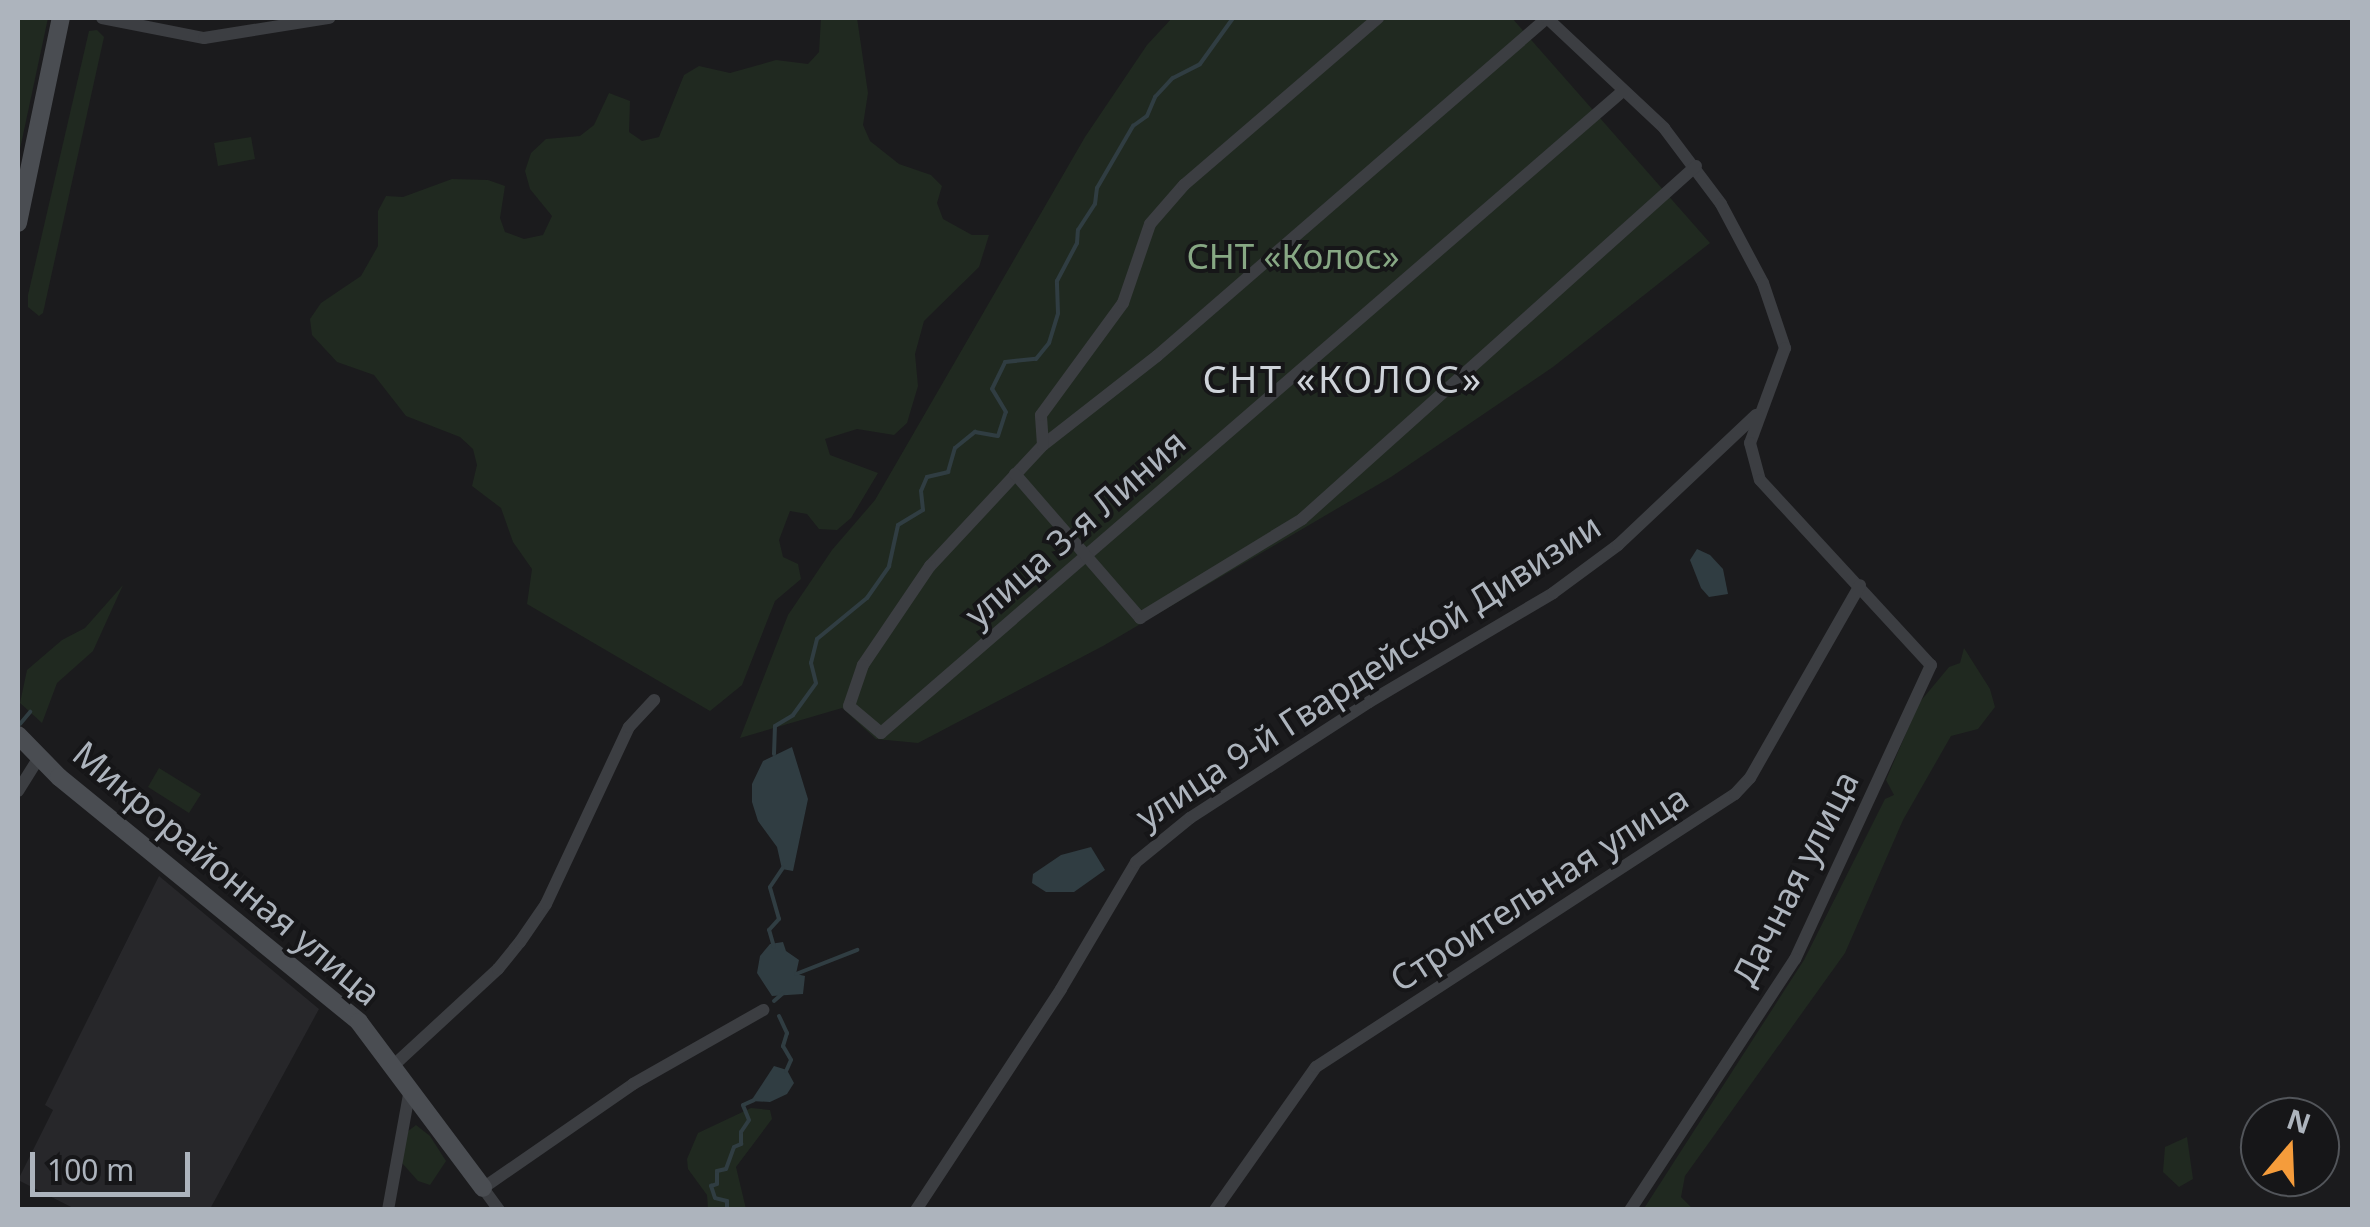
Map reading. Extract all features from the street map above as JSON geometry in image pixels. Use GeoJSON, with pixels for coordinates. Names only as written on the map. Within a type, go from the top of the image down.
{"type":"FeatureCollection","features":[{"type":"Feature","properties":{"kind":"street"},"geometry":{"type":"LineString","coordinates":[[18,223],[61,18]]}},
{"type":"Feature","properties":{"kind":"street"},"geometry":{"type":"LineString","coordinates":[[102,18],[190,38],[330,18]]}},
{"type":"Feature","properties":{"kind":"street"},"geometry":{"type":"LineString","coordinates":[[1043,445],[1041,415],[1123,303],[1150,224],[1184,186],[1378,18]]}},
{"type":"Feature","properties":{"kind":"street"},"geometry":{"type":"LineString","coordinates":[[1696,166],[1302,519],[1140,618],[1090,554],[1015,474],[1043,445],[1157,356],[1547,18],[1696,166],[1721,204],[1781,326],[1785,348],[1750,443],[1760,480],[1860,585]]}},
{"type":"Feature","properties":{"kind":"street","name":"улица 3-я Линия"},"geometry":{"type":"LineString","coordinates":[[1015,474],[930,566],[864,665],[848,706],[881,734],[1623,91]]}},
{"type":"Feature","properties":{"kind":"street","name":"улица 9-й Гвардейской Дивизии"},"geometry":{"type":"LineString","coordinates":[[916,1210],[1061,989],[1126,876],[1156,843],[1369,702],[1554,593],[1618,545],[1758,414]]}},
{"type":"Feature","properties":{"kind":"street","name":"Дачная улица"},"geometry":{"type":"LineString","coordinates":[[1630,1210],[1795,959],[1931,665],[1860,585]]}},
{"type":"Feature","properties":{"kind":"street","name":"Строительная улица"},"geometry":{"type":"LineString","coordinates":[[1215,1210],[1316,1067],[1736,794],[1750,778],[1860,585]]}},
{"type":"Feature","properties":{"kind":"street"},"geometry":{"type":"LineString","coordinates":[[394,1065],[498,969],[520,942],[546,904],[629,727],[654,700]]}},
{"type":"Feature","properties":{"kind":"street","name":"Микрорайонная улица"},"geometry":{"type":"LineString","coordinates":[[18,735],[39,758],[359,1022],[498,1210]]}},
{"type":"Feature","properties":{"kind":"street"},"geometry":{"type":"LineString","coordinates":[[18,791],[39,758]]}},
{"type":"Feature","properties":{"kind":"street"},"geometry":{"type":"LineString","coordinates":[[483,1188],[632,1084],[763,1010]]}},
{"type":"Feature","properties":{"kind":"street"},"geometry":{"type":"LineString","coordinates":[[388,1210],[410,1088]]}},
{"type":"Feature","properties":{"kind":"shaded area"},"geometry":{"type":"Polygon","coordinates":[[[1697,549],[1710,555],[1723,569],[1728,594],[1709,597],[1701,588],[1690,560],[1697,549]]]}},
{"type":"Feature","properties":{"kind":"shaded area"},"geometry":{"type":"Polygon","coordinates":[[[792,747],[808,799],[793,871],[782,869],[777,847],[758,821],[752,802],[752,784],[763,761],[792,747]]]}},
{"type":"Feature","properties":{"kind":"shaded area"},"geometry":{"type":"Polygon","coordinates":[[[1091,847],[1105,870],[1074,892],[1046,892],[1032,883],[1033,874],[1061,855],[1091,847]]]}},
{"type":"Feature","properties":{"kind":"shaded area"},"geometry":{"type":"Polygon","coordinates":[[[159,876],[319,1009],[210,1209],[75,1209],[18,1180],[53,1110],[45,1105],[159,876]]]}},
{"type":"Feature","properties":{"kind":"shaded area"},"geometry":{"type":"Polygon","coordinates":[[[783,942],[786,951],[799,960],[796,974],[805,976],[803,994],[772,996],[757,973],[760,956],[770,944],[783,942]]]}},
{"type":"Feature","properties":{"kind":"shaded area"},"geometry":{"type":"Polygon","coordinates":[[[774,1066],[787,1070],[794,1083],[787,1094],[770,1102],[751,1101],[774,1066]]]}},
{"type":"Feature","properties":{"kind":"green space"},"geometry":{"type":"Polygon","coordinates":[[[20,18],[48,18],[18,149],[20,18]]]}},
{"type":"Feature","properties":{"kind":"green space"},"geometry":{"type":"Polygon","coordinates":[[[821,18],[857,18],[868,93],[863,125],[870,141],[899,164],[931,175],[942,186],[937,203],[943,219],[972,235],[989,235],[979,267],[924,321],[915,354],[918,386],[907,423],[894,435],[857,429],[825,439],[830,455],[878,473],[851,518],[837,530],[819,529],[807,514],[790,511],[779,540],[783,557],[798,564],[801,579],[775,601],[742,685],[710,711],[527,604],[532,569],[513,542],[501,508],[472,486],[477,465],[473,449],[460,437],[406,416],[374,375],[337,362],[312,335],[310,319],[321,303],[361,276],[378,246],[378,211],[386,196],[403,197],[452,179],[488,180],[505,186],[500,218],[505,232],[524,239],[543,235],[552,216],[530,189],[525,171],[531,153],[546,139],[580,136],[594,125],[609,93],[630,101],[629,132],[642,141],[659,137],[684,75],[699,66],[730,73],[776,60],[808,64],[819,52],[821,18]]]}},
{"type":"Feature","properties":{"kind":"green space","name":"СНТ «Колос»"},"geometry":{"type":"Polygon","coordinates":[[[1172,18],[1512,18],[1710,243],[1553,367],[1391,477],[1103,646],[918,743],[876,739],[842,708],[740,738],[788,615],[832,550],[875,500],[1085,137],[1147,45],[1172,18]]]}},
{"type":"Feature","properties":{"kind":"green space"},"geometry":{"type":"Polygon","coordinates":[[[97,30],[104,37],[43,313],[39,316],[28,307],[28,295],[89,31],[97,30]]]}},
{"type":"Feature","properties":{"kind":"green space"},"geometry":{"type":"Polygon","coordinates":[[[251,137],[255,159],[218,166],[214,143],[251,137]]]}},
{"type":"Feature","properties":{"kind":"green space"},"geometry":{"type":"Polygon","coordinates":[[[123,585],[93,651],[57,683],[42,723],[20,703],[27,670],[62,640],[85,628],[123,585]]]}},
{"type":"Feature","properties":{"kind":"green space"},"geometry":{"type":"Polygon","coordinates":[[[1964,648],[1990,689],[1995,707],[1978,729],[1951,736],[1903,820],[1845,953],[1685,1176],[1681,1197],[1693,1209],[1643,1210],[1804,960],[1885,799],[1894,795],[1886,780],[1919,703],[1949,667],[1960,663],[1964,648]]]}},
{"type":"Feature","properties":{"kind":"green space"},"geometry":{"type":"Polygon","coordinates":[[[159,768],[201,794],[189,813],[148,787],[159,768]]]}},
{"type":"Feature","properties":{"kind":"green space"},"geometry":{"type":"Polygon","coordinates":[[[751,1108],[770,1110],[772,1119],[736,1167],[746,1209],[708,1209],[707,1195],[688,1169],[687,1159],[698,1133],[751,1108]]]}},
{"type":"Feature","properties":{"kind":"green space"},"geometry":{"type":"Polygon","coordinates":[[[416,1125],[430,1136],[446,1161],[430,1185],[418,1181],[402,1163],[407,1132],[416,1125]]]}},
{"type":"Feature","properties":{"kind":"green space"},"geometry":{"type":"Polygon","coordinates":[[[2187,1137],[2193,1179],[2179,1187],[2163,1172],[2165,1147],[2187,1137]]]}},
{"type":"Feature","properties":{"kind":"waterway"},"geometry":{"type":"LineString","coordinates":[[774,754],[775,726],[793,715],[816,683],[811,663],[817,639],[867,598],[889,566],[898,525],[923,510],[921,491],[927,477],[948,472],[955,448],[975,432],[998,436],[1006,412],[992,389],[1005,362],[1036,359],[1049,343],[1058,313],[1057,281],[1077,243],[1078,230],[1095,204],[1097,188],[1133,126],[1147,116],[1155,97],[1173,78],[1200,64],[1233,18]]}},
{"type":"Feature","properties":{"kind":"waterway"},"geometry":{"type":"LineString","coordinates":[[20,724],[30,712]]}},
{"type":"Feature","properties":{"kind":"waterway"},"geometry":{"type":"LineString","coordinates":[[774,947],[769,930],[779,919],[770,887],[783,868]]}},
{"type":"Feature","properties":{"kind":"waterway"},"geometry":{"type":"LineString","coordinates":[[796,974],[857,950]]}},
{"type":"Feature","properties":{"kind":"waterway"},"geometry":{"type":"LineString","coordinates":[[774,1001],[782,994]]}},
{"type":"Feature","properties":{"kind":"waterway"},"geometry":{"type":"LineString","coordinates":[[779,1016],[787,1033],[783,1046],[791,1060],[786,1071]]}},
{"type":"Feature","properties":{"kind":"waterway"},"geometry":{"type":"LineString","coordinates":[[727,1210],[727,1201],[715,1198],[711,1186],[717,1184],[717,1171],[726,1169],[734,1147],[741,1144],[741,1132],[749,1120],[743,1105],[754,1100]]}},
{"type":"Feature","properties":{"kind":"district","name":"СНТ «КОЛОС»"},"geometry":{"type":"Point","coordinates":[1343,379]}}]}
